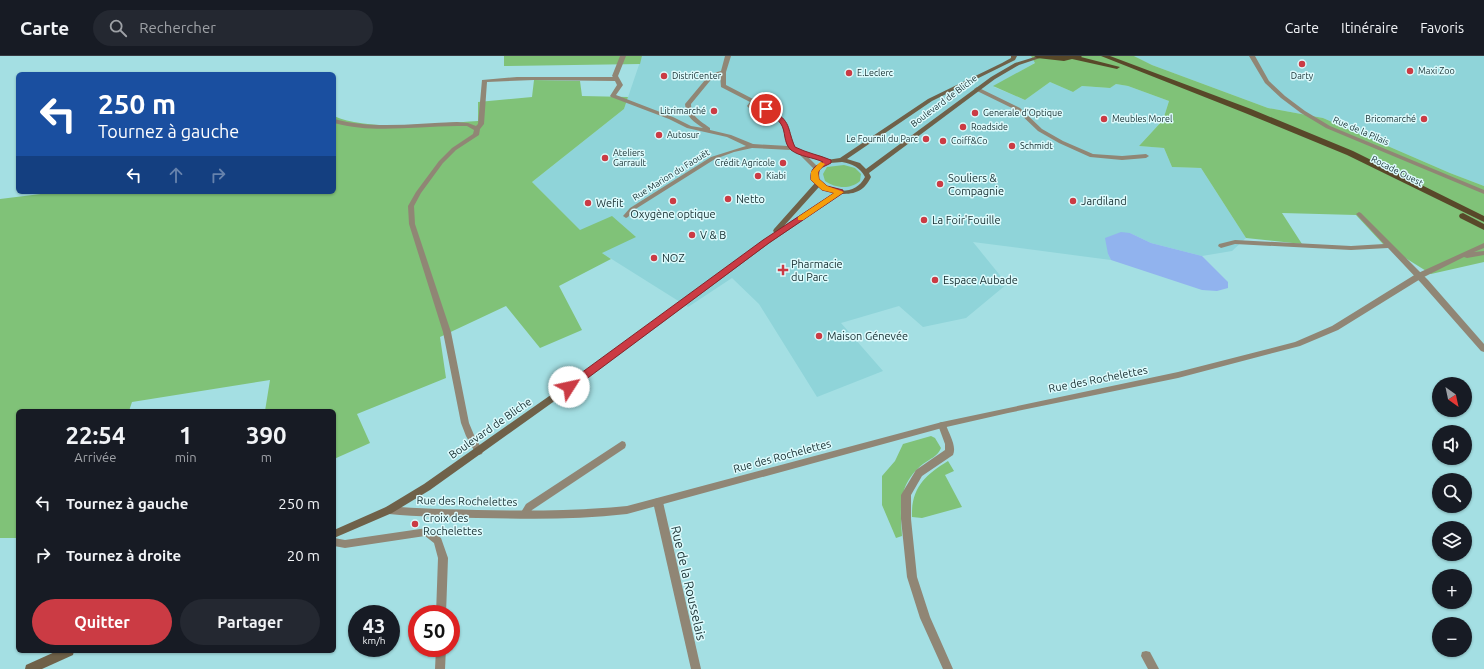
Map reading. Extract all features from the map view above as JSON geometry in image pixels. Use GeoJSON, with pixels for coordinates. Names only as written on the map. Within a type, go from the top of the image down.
{"type":"FeatureCollection","features":[{"type":"Feature","properties":{"kind":"main road","name":"Boulevard de Bliche"},"geometry":{"type":"LineString","coordinates":[[842,160],[930,100],[1004,64],[1013,59],[1014,56]]}},
{"type":"Feature","properties":{"kind":"main road","name":"Boulevard de Bliche"},"geometry":{"type":"LineString","coordinates":[[866,172],[977,89],[1010,67],[1038,56]]}},
{"type":"Feature","properties":{"kind":"main road","name":"Rocade Ouest"},"geometry":{"type":"LineString","coordinates":[[1038,56],[1052,59],[1077,57],[1174,84]]}},
{"type":"Feature","properties":{"kind":"main road","name":"Rocade Ouest"},"geometry":{"type":"LineString","coordinates":[[1104,56],[1301,133],[1395,174],[1484,219]]}},
{"type":"Feature","properties":{"kind":"main road","name":"Rocade Ouest"},"geometry":{"type":"LineString","coordinates":[[1301,133],[1484,228]]}},
{"type":"Feature","properties":{"kind":"main road"},"geometry":{"type":"LineString","coordinates":[[842,160],[857,164],[866,172],[868,177],[864,185],[854,190],[840,192],[832,191],[818,184],[814,176],[816,168],[829,161],[842,160]]}},
{"type":"Feature","properties":{"kind":"main road","name":"Boulevard de Bliche"},"geometry":{"type":"LineString","coordinates":[[766,242],[818,184]]}},
{"type":"Feature","properties":{"kind":"main road","name":"Boulevard de Bliche"},"geometry":{"type":"LineString","coordinates":[[336,533],[388,510],[479,451],[766,242],[840,192]]}},
{"type":"Feature","properties":{"kind":"main road"},"geometry":{"type":"LineString","coordinates":[[30,669],[65,653]]}},
{"type":"Feature","properties":{"kind":"street"},"geometry":{"type":"LineString","coordinates":[[479,451],[470,436],[465,423],[447,332],[412,224],[411,206],[418,193],[441,162],[454,149],[476,135],[477,129],[481,124],[484,81],[546,78],[617,80],[615,76],[623,56]]}},
{"type":"Feature","properties":{"kind":"street"},"geometry":{"type":"LineString","coordinates":[[728,56],[723,72],[723,86],[754,102],[764,103],[767,106],[766,109],[780,118],[785,125],[792,148]]}},
{"type":"Feature","properties":{"kind":"street","name":"Rue de la Pilais"},"geometry":{"type":"LineString","coordinates":[[1252,56],[1267,82],[1283,97],[1303,112],[1328,127],[1484,192]]}},
{"type":"Feature","properties":{"kind":"street"},"geometry":{"type":"LineString","coordinates":[[711,131],[692,117],[688,111],[688,104],[712,75],[723,72]]}},
{"type":"Feature","properties":{"kind":"street","name":"Rue Marion du Faouët"},"geometry":{"type":"LineString","coordinates":[[617,80],[620,85],[613,96],[671,118],[689,127],[730,136],[752,146]]}},
{"type":"Feature","properties":{"kind":"street"},"geometry":{"type":"LineString","coordinates":[[977,89],[1018,109],[1040,130],[1060,142],[1092,156],[1122,158],[1146,156]]}},
{"type":"Feature","properties":{"kind":"street"},"geometry":{"type":"LineString","coordinates":[[336,121],[365,126],[456,124],[472,125],[477,129]]}},
{"type":"Feature","properties":{"kind":"street","name":"Rue Marion du Faouët"},"geometry":{"type":"LineString","coordinates":[[626,216],[632,209],[713,158],[732,151],[752,146],[792,148],[802,154],[816,168]]}},
{"type":"Feature","properties":{"kind":"street","name":"Rue Marion du Faouët"},"geometry":{"type":"LineString","coordinates":[[802,154],[819,157],[829,161]]}},
{"type":"Feature","properties":{"kind":"street"},"geometry":{"type":"LineString","coordinates":[[1359,214],[1419,276],[1484,349]]}},
{"type":"Feature","properties":{"kind":"street"},"geometry":{"type":"LineString","coordinates":[[1221,246],[1236,242],[1351,248],[1390,246]]}},
{"type":"Feature","properties":{"kind":"street","name":"Rue des Rochelettes"},"geometry":{"type":"LineString","coordinates":[[388,510],[419,513],[525,514],[602,513],[627,510],[942,425],[1178,375],[1297,344],[1329,331],[1366,310],[1419,276],[1484,245]]}},
{"type":"Feature","properties":{"kind":"street"},"geometry":{"type":"LineString","coordinates":[[1459,257],[1484,253]]}},
{"type":"Feature","properties":{"kind":"street"},"geometry":{"type":"LineString","coordinates":[[942,425],[949,444],[950,452],[919,473],[906,495],[906,519],[912,577],[925,618],[948,669]]}},
{"type":"Feature","properties":{"kind":"street"},"geometry":{"type":"LineString","coordinates":[[525,514],[529,507],[622,445]]}},
{"type":"Feature","properties":{"kind":"street","name":"Rue de la Rousselais"},"geometry":{"type":"LineString","coordinates":[[658,502],[696,669]]}},
{"type":"Feature","properties":{"kind":"street"},"geometry":{"type":"LineString","coordinates":[[336,542],[345,544],[427,532],[438,541],[443,558],[441,605]]}},
{"type":"Feature","properties":{"kind":"street"},"geometry":{"type":"LineString","coordinates":[[1146,656],[1154,669]]}},
{"type":"Feature","properties":{"kind":"street"},"geometry":{"type":"LineString","coordinates":[[440,669],[441,657]]}},
{"type":"Feature","properties":{"kind":"shaded area"},"geometry":{"type":"Polygon","coordinates":[[[642,56],[1031,56],[1036,62],[994,87],[1025,100],[1050,82],[1073,92],[1082,86],[1109,88],[1116,84],[1128,86],[1169,101],[1163,120],[1139,146],[1164,148],[1172,167],[1201,168],[1246,238],[1232,251],[1202,256],[1151,243],[1130,233],[1108,254],[1111,260],[973,242],[1007,284],[966,318],[923,327],[899,306],[841,323],[883,371],[817,397],[759,304],[732,278],[688,307],[602,253],[532,182],[624,109],[642,56]]]}},
{"type":"Feature","properties":{"kind":"shaded area"},"geometry":{"type":"Polygon","coordinates":[[[1134,56],[1484,56],[1484,186],[1450,173],[1323,118],[1268,108],[1152,65],[1134,56]]]}},
{"type":"Feature","properties":{"kind":"shaded area"},"geometry":{"type":"Polygon","coordinates":[[[1121,232],[1130,233],[1151,243],[1202,256],[1228,282],[1228,288],[1217,291],[1202,290],[1111,260],[1108,254],[1105,238],[1121,232]]]}},
{"type":"Feature","properties":{"kind":"green space"},"geometry":{"type":"Polygon","coordinates":[[[504,56],[642,56],[640,64],[504,66],[504,56]]]}},
{"type":"Feature","properties":{"kind":"green space"},"geometry":{"type":"Polygon","coordinates":[[[1031,56],[1134,56],[1152,65],[1268,108],[1323,118],[1450,173],[1484,186],[1484,262],[1431,274],[1383,244],[1356,215],[1282,213],[1302,244],[1246,238],[1201,168],[1172,167],[1164,148],[1139,146],[1163,120],[1169,101],[1128,86],[1116,84],[1110,88],[1082,86],[1073,92],[1050,82],[1025,100],[993,86],[1035,63],[1031,56]]]}},
{"type":"Feature","properties":{"kind":"green space"},"geometry":{"type":"Polygon","coordinates":[[[534,80],[580,81],[582,96],[628,97],[624,109],[532,182],[580,230],[612,216],[636,237],[602,253],[611,259],[559,286],[582,330],[540,348],[506,306],[440,337],[446,378],[357,414],[370,443],[336,458],[336,409],[265,409],[270,380],[132,402],[130,409],[16,409],[16,538],[0,538],[0,199],[41,194],[336,194],[336,117],[348,121],[365,124],[384,125],[424,125],[478,121],[478,102],[532,97],[534,80]]]}},
{"type":"Feature","properties":{"kind":"green space"},"geometry":{"type":"Polygon","coordinates":[[[844,165],[855,168],[861,174],[860,181],[852,186],[842,187],[825,181],[823,174],[827,167],[844,165]]]}},
{"type":"Feature","properties":{"kind":"green space"},"geometry":{"type":"Polygon","coordinates":[[[931,436],[935,438],[941,448],[940,451],[923,464],[909,480],[902,497],[902,536],[896,538],[882,505],[882,476],[895,461],[903,444],[931,436]]]}},
{"type":"Feature","properties":{"kind":"green space"},"geometry":{"type":"Polygon","coordinates":[[[948,461],[954,471],[945,475],[962,507],[922,518],[912,517],[914,498],[921,483],[926,477],[948,461]]]}},
{"type":"Feature","properties":{"kind":"slow traffic"},"geometry":{"type":"LineString","coordinates":[[800,218],[840,192],[824,188],[815,180],[814,172],[821,164]]}},
{"type":"Feature","properties":{"kind":"place","name":"Darty"},"geometry":{"type":"Point","coordinates":[1302,64]}},
{"type":"Feature","properties":{"kind":"place","name":"Maxi Zoo"},"geometry":{"type":"Point","coordinates":[1410,71]}},
{"type":"Feature","properties":{"kind":"place","name":"E.Leclerc"},"geometry":{"type":"Point","coordinates":[849,73]}},
{"type":"Feature","properties":{"kind":"place","name":"DistriCenter"},"geometry":{"type":"Point","coordinates":[664,76]}},
{"type":"Feature","properties":{"kind":"place","name":"Litrimarché"},"geometry":{"type":"Point","coordinates":[714,111]}},
{"type":"Feature","properties":{"kind":"place","name":"Generale d'Optique"},"geometry":{"type":"Point","coordinates":[975,113]}},
{"type":"Feature","properties":{"kind":"place","name":"Meubles Morel"},"geometry":{"type":"Point","coordinates":[1104,119]}},
{"type":"Feature","properties":{"kind":"place","name":"Bricomarché"},"geometry":{"type":"Point","coordinates":[1424,119]}},
{"type":"Feature","properties":{"kind":"place","name":"Roadside"},"geometry":{"type":"Point","coordinates":[963,127]}},
{"type":"Feature","properties":{"kind":"place","name":"Autosur"},"geometry":{"type":"Point","coordinates":[659,135]}},
{"type":"Feature","properties":{"kind":"place","name":"Le Fournil du Parc"},"geometry":{"type":"Point","coordinates":[926,139]}},
{"type":"Feature","properties":{"kind":"place","name":"Coiff&Co"},"geometry":{"type":"Point","coordinates":[943,141]}},
{"type":"Feature","properties":{"kind":"place","name":"Schmidt"},"geometry":{"type":"Point","coordinates":[1012,146]}},
{"type":"Feature","properties":{"kind":"place","name":"Ateliers Garrault"},"geometry":{"type":"Point","coordinates":[605,158]}},
{"type":"Feature","properties":{"kind":"place","name":"Crédit Agricole"},"geometry":{"type":"Point","coordinates":[783,163]}},
{"type":"Feature","properties":{"kind":"place","name":"Kiabi"},"geometry":{"type":"Point","coordinates":[758,176]}},
{"type":"Feature","properties":{"kind":"place","name":"Souliers & Compagnie"},"geometry":{"type":"Point","coordinates":[940,184]}},
{"type":"Feature","properties":{"kind":"place","name":"Netto"},"geometry":{"type":"Point","coordinates":[728,199]}},
{"type":"Feature","properties":{"kind":"place","name":"Oxygène optique"},"geometry":{"type":"Point","coordinates":[673,201]}},
{"type":"Feature","properties":{"kind":"place","name":"Jardiland"},"geometry":{"type":"Point","coordinates":[1073,201]}},
{"type":"Feature","properties":{"kind":"place","name":"Wefit"},"geometry":{"type":"Point","coordinates":[588,203]}},
{"type":"Feature","properties":{"kind":"place","name":"La Foir'Fouille"},"geometry":{"type":"Point","coordinates":[924,220]}},
{"type":"Feature","properties":{"kind":"place","name":"V & B"},"geometry":{"type":"Point","coordinates":[692,235]}},
{"type":"Feature","properties":{"kind":"place","name":"NOZ"},"geometry":{"type":"Point","coordinates":[654,258]}},
{"type":"Feature","properties":{"kind":"place","name":"Pharmacie du Parc"},"geometry":{"type":"Point","coordinates":[783,270]}},
{"type":"Feature","properties":{"kind":"place","name":"Espace Aubade"},"geometry":{"type":"Point","coordinates":[935,280]}},
{"type":"Feature","properties":{"kind":"place","name":"Maison Génevée"},"geometry":{"type":"Point","coordinates":[819,336]}},
{"type":"Feature","properties":{"kind":"place","name":"Croix des Rochelettes"},"geometry":{"type":"Point","coordinates":[415,524]}},
{"type":"Feature","properties":{"kind":"route"},"geometry":{"type":"LineString","coordinates":[[569,387],[766,242],[840,192],[824,188],[815,180],[814,172],[816,168],[829,161],[819,157],[802,154],[792,148],[785,125],[780,118],[766,109]]}}]}
